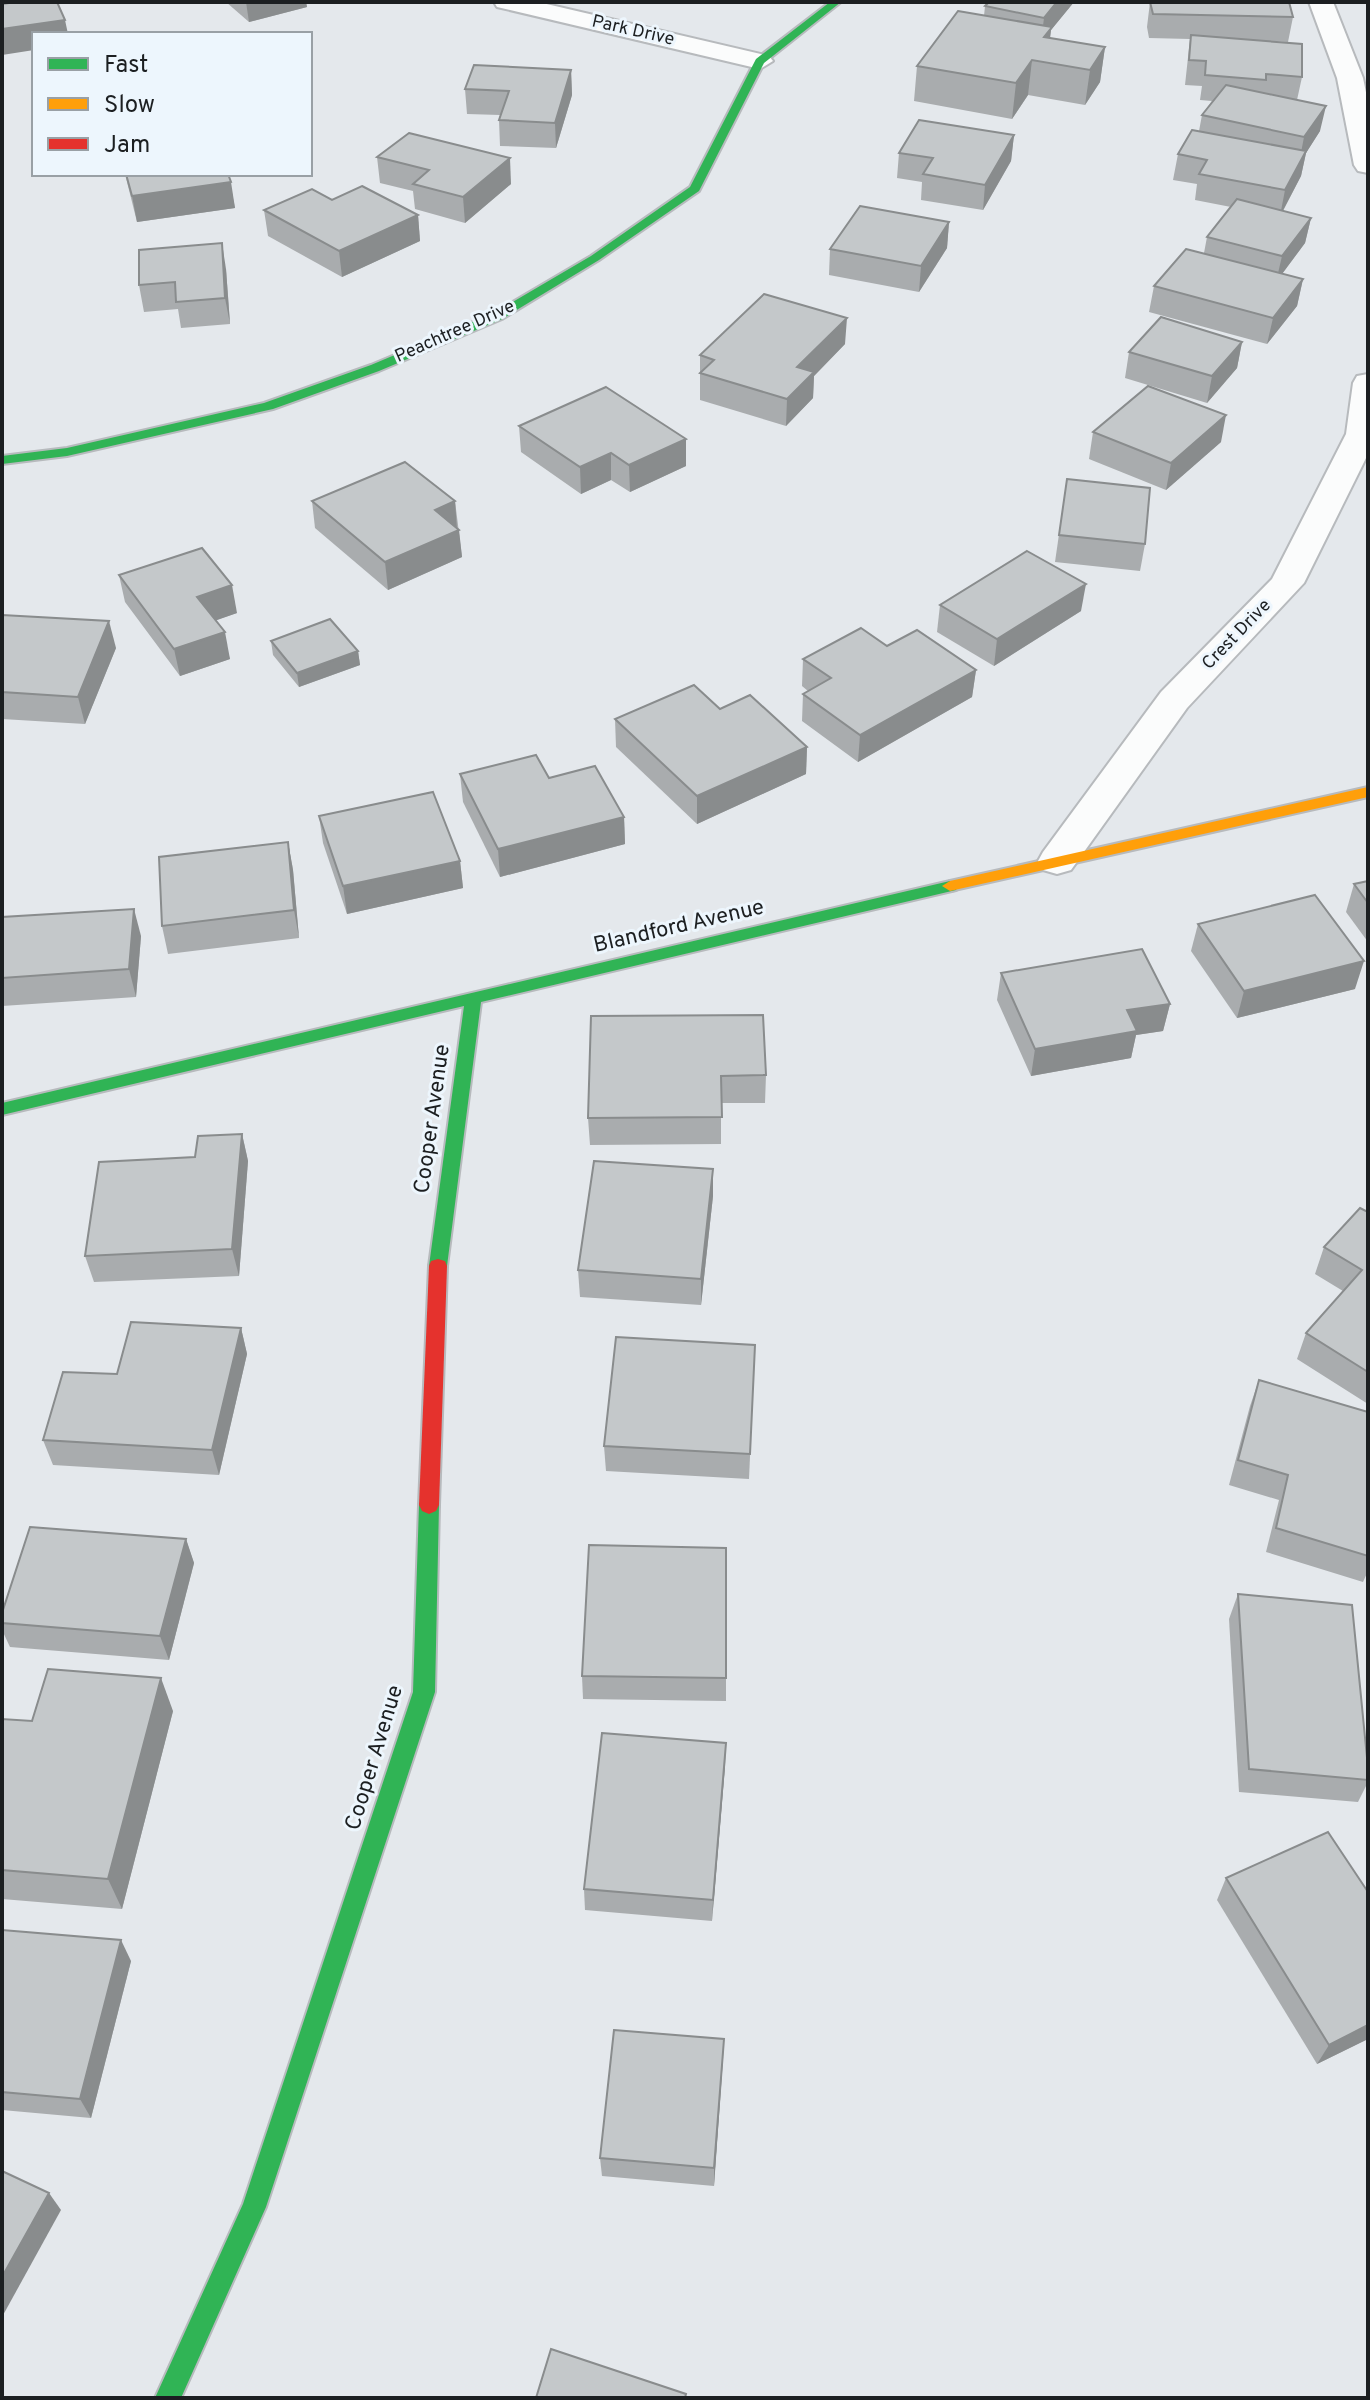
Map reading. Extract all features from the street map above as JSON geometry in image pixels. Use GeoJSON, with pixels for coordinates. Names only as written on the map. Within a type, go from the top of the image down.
{"type":"FeatureCollection","features":[{"type":"Feature","properties":{"kind":"street","name":"Park Drive"},"geometry":{"type":"LineString","coordinates":[[506,2],[760,61]]}},
{"type":"Feature","properties":{"kind":"street","name":"Peachtree Drive"},"geometry":{"type":"LineString","coordinates":[[2,460],[67,452],[268,406],[375,368],[498,316],[595,258],[695,189],[760,61],[836,2]]}},
{"type":"Feature","properties":{"kind":"street"},"geometry":{"type":"LineString","coordinates":[[1321,2],[1350,78],[1368,165]]}},
{"type":"Feature","properties":{"kind":"street","name":"Crest Drive"},"geometry":{"type":"LineString","coordinates":[[1057,861],[1174,700],[1287,583],[1362,434],[1368,383]]}},
{"type":"Feature","properties":{"kind":"street","name":"Blandford Avenue"},"geometry":{"type":"LineString","coordinates":[[2,1109],[473,1001],[1057,861],[1368,792]]}},
{"type":"Feature","properties":{"kind":"street","name":"Cooper Avenue"},"geometry":{"type":"LineString","coordinates":[[168,2398],[254,2207],[424,1692],[434,1293],[473,1001]]}},
{"type":"Feature","properties":{"kind":"building"},"geometry":{"type":"Polygon","coordinates":[[[57,2],[65,20],[2,29],[2,4],[57,2]]]}},
{"type":"Feature","properties":{"kind":"building"},"geometry":{"type":"Polygon","coordinates":[[[989,2],[1057,2],[1044,18],[985,6],[989,2]]]}},
{"type":"Feature","properties":{"kind":"building"},"geometry":{"type":"Polygon","coordinates":[[[1150,2],[1289,2],[1293,17],[1153,14],[1150,2]]]}},
{"type":"Feature","properties":{"kind":"building"},"geometry":{"type":"Polygon","coordinates":[[[958,11],[1052,27],[1044,37],[1105,47],[1090,70],[1032,60],[1016,83],[917,66],[958,11]]]}},
{"type":"Feature","properties":{"kind":"building"},"geometry":{"type":"Polygon","coordinates":[[[1191,35],[1302,44],[1302,77],[1266,74],[1266,80],[1205,75],[1206,61],[1189,60],[1191,35]]]}},
{"type":"Feature","properties":{"kind":"building"},"geometry":{"type":"Polygon","coordinates":[[[474,65],[571,70],[555,123],[499,120],[509,91],[465,89],[474,65]]]}},
{"type":"Feature","properties":{"kind":"building"},"geometry":{"type":"Polygon","coordinates":[[[1226,85],[1326,106],[1304,137],[1202,115],[1226,85]]]}},
{"type":"Feature","properties":{"kind":"building"},"geometry":{"type":"Polygon","coordinates":[[[919,120],[1014,135],[985,185],[923,174],[933,158],[899,153],[919,120]]]}},
{"type":"Feature","properties":{"kind":"building"},"geometry":{"type":"Polygon","coordinates":[[[1192,130],[1306,151],[1285,190],[1199,174],[1207,160],[1178,154],[1192,130]]]}},
{"type":"Feature","properties":{"kind":"building"},"geometry":{"type":"Polygon","coordinates":[[[409,133],[510,158],[463,197],[413,184],[429,170],[377,157],[409,133]]]}},
{"type":"Feature","properties":{"kind":"building"},"geometry":{"type":"Polygon","coordinates":[[[127,176],[229,176],[231,182],[132,196],[127,176]]]}},
{"type":"Feature","properties":{"kind":"building"},"geometry":{"type":"Polygon","coordinates":[[[362,186],[418,215],[339,251],[264,210],[312,189],[332,200],[362,186]]]}},
{"type":"Feature","properties":{"kind":"building"},"geometry":{"type":"Polygon","coordinates":[[[1237,199],[1311,218],[1282,256],[1207,237],[1237,199]]]}},
{"type":"Feature","properties":{"kind":"building"},"geometry":{"type":"Polygon","coordinates":[[[860,206],[949,222],[921,266],[830,249],[860,206]]]}},
{"type":"Feature","properties":{"kind":"building"},"geometry":{"type":"Polygon","coordinates":[[[222,243],[225,298],[176,302],[175,282],[139,285],[139,250],[222,243]]]}},
{"type":"Feature","properties":{"kind":"building"},"geometry":{"type":"Polygon","coordinates":[[[1186,249],[1303,279],[1273,318],[1154,286],[1186,249]]]}},
{"type":"Feature","properties":{"kind":"building"},"geometry":{"type":"Polygon","coordinates":[[[764,294],[847,318],[797,367],[814,372],[787,399],[700,373],[714,360],[700,355],[764,294]]]}},
{"type":"Feature","properties":{"kind":"building"},"geometry":{"type":"Polygon","coordinates":[[[1161,317],[1242,342],[1212,376],[1129,352],[1161,317]]]}},
{"type":"Feature","properties":{"kind":"building"},"geometry":{"type":"Polygon","coordinates":[[[1148,386],[1226,415],[1171,463],[1093,432],[1148,386]]]}},
{"type":"Feature","properties":{"kind":"building"},"geometry":{"type":"Polygon","coordinates":[[[606,387],[686,439],[629,465],[611,453],[580,467],[519,426],[606,387]]]}},
{"type":"Feature","properties":{"kind":"building"},"geometry":{"type":"Polygon","coordinates":[[[405,462],[455,501],[435,510],[459,530],[385,562],[312,501],[405,462]]]}},
{"type":"Feature","properties":{"kind":"building"},"geometry":{"type":"Polygon","coordinates":[[[1067,479],[1150,488],[1145,544],[1059,535],[1067,479]]]}},
{"type":"Feature","properties":{"kind":"building"},"geometry":{"type":"Polygon","coordinates":[[[202,548],[232,585],[197,597],[225,632],[174,649],[119,575],[202,548]]]}},
{"type":"Feature","properties":{"kind":"building"},"geometry":{"type":"Polygon","coordinates":[[[1027,551],[1086,584],[997,639],[940,605],[1027,551]]]}},
{"type":"Feature","properties":{"kind":"building"},"geometry":{"type":"Polygon","coordinates":[[[2,615],[109,621],[78,697],[2,692],[2,615]]]}},
{"type":"Feature","properties":{"kind":"building"},"geometry":{"type":"Polygon","coordinates":[[[330,619],[358,651],[297,673],[271,641],[330,619]]]}},
{"type":"Feature","properties":{"kind":"building"},"geometry":{"type":"Polygon","coordinates":[[[861,628],[887,646],[917,630],[976,670],[860,735],[803,694],[831,678],[803,659],[861,628]]]}},
{"type":"Feature","properties":{"kind":"building"},"geometry":{"type":"Polygon","coordinates":[[[694,685],[720,709],[750,695],[807,747],[697,796],[615,719],[694,685]]]}},
{"type":"Feature","properties":{"kind":"building"},"geometry":{"type":"Polygon","coordinates":[[[536,755],[549,778],[595,766],[624,817],[498,849],[460,774],[536,755]]]}},
{"type":"Feature","properties":{"kind":"building"},"geometry":{"type":"Polygon","coordinates":[[[433,792],[460,861],[343,886],[319,816],[433,792]]]}},
{"type":"Feature","properties":{"kind":"building"},"geometry":{"type":"Polygon","coordinates":[[[288,842],[294,910],[162,926],[159,857],[288,842]]]}},
{"type":"Feature","properties":{"kind":"building"},"geometry":{"type":"Polygon","coordinates":[[[1368,881],[1368,903],[1354,884],[1368,881]]]}},
{"type":"Feature","properties":{"kind":"building"},"geometry":{"type":"Polygon","coordinates":[[[1315,895],[1364,961],[1244,991],[1198,924],[1315,895]]]}},
{"type":"Feature","properties":{"kind":"building"},"geometry":{"type":"Polygon","coordinates":[[[134,909],[129,969],[2,978],[2,917],[134,909]]]}},
{"type":"Feature","properties":{"kind":"building"},"geometry":{"type":"Polygon","coordinates":[[[1142,949],[1170,1004],[1127,1010],[1137,1031],[1035,1049],[1001,973],[1142,949]]]}},
{"type":"Feature","properties":{"kind":"building"},"geometry":{"type":"Polygon","coordinates":[[[763,1015],[766,1075],[721,1076],[722,1117],[588,1118],[591,1016],[763,1015]]]}},
{"type":"Feature","properties":{"kind":"building"},"geometry":{"type":"Polygon","coordinates":[[[242,1134],[232,1249],[85,1256],[99,1162],[195,1157],[198,1136],[242,1134]]]}},
{"type":"Feature","properties":{"kind":"building"},"geometry":{"type":"Polygon","coordinates":[[[594,1161],[713,1169],[701,1279],[578,1270],[594,1161]]]}},
{"type":"Feature","properties":{"kind":"building"},"geometry":{"type":"Polygon","coordinates":[[[1360,1208],[1368,1212],[1368,1372],[1306,1333],[1362,1270],[1324,1247],[1360,1208]]]}},
{"type":"Feature","properties":{"kind":"building"},"geometry":{"type":"Polygon","coordinates":[[[131,1322],[241,1328],[212,1450],[43,1440],[63,1372],[117,1374],[131,1322]]]}},
{"type":"Feature","properties":{"kind":"building"},"geometry":{"type":"Polygon","coordinates":[[[616,1337],[755,1345],[750,1454],[604,1446],[616,1337]]]}},
{"type":"Feature","properties":{"kind":"building"},"geometry":{"type":"Polygon","coordinates":[[[1259,1380],[1368,1412],[1368,1556],[1276,1528],[1288,1475],[1238,1460],[1259,1380]]]}},
{"type":"Feature","properties":{"kind":"building"},"geometry":{"type":"Polygon","coordinates":[[[30,1527],[186,1539],[160,1636],[2,1623],[2,1613],[30,1527]]]}},
{"type":"Feature","properties":{"kind":"building"},"geometry":{"type":"Polygon","coordinates":[[[589,1545],[726,1548],[726,1678],[582,1676],[589,1545]]]}},
{"type":"Feature","properties":{"kind":"building"},"geometry":{"type":"Polygon","coordinates":[[[1238,1594],[1352,1605],[1368,1780],[1249,1769],[1238,1594]]]}},
{"type":"Feature","properties":{"kind":"building"},"geometry":{"type":"Polygon","coordinates":[[[48,1669],[161,1678],[108,1879],[2,1870],[2,1719],[32,1721],[48,1669]]]}},
{"type":"Feature","properties":{"kind":"building"},"geometry":{"type":"Polygon","coordinates":[[[602,1733],[726,1743],[713,1900],[584,1889],[602,1733]]]}},
{"type":"Feature","properties":{"kind":"building"},"geometry":{"type":"Polygon","coordinates":[[[1328,1832],[1368,1892],[1368,2025],[1329,2045],[1226,1878],[1328,1832]]]}},
{"type":"Feature","properties":{"kind":"building"},"geometry":{"type":"Polygon","coordinates":[[[2,1930],[121,1940],[80,2099],[2,2092],[2,1930]]]}},
{"type":"Feature","properties":{"kind":"building"},"geometry":{"type":"Polygon","coordinates":[[[614,2030],[724,2039],[714,2168],[600,2158],[614,2030]]]}},
{"type":"Feature","properties":{"kind":"building"},"geometry":{"type":"Polygon","coordinates":[[[2,2171],[49,2193],[2,2277],[2,2171]]]}},
{"type":"Feature","properties":{"kind":"building"},"geometry":{"type":"Polygon","coordinates":[[[551,2349],[686,2394],[685,2398],[536,2398],[551,2349]]]}},
{"type":"Feature","properties":{"kind":"traffic: fast"},"geometry":{"type":"LineString","coordinates":[[2,460],[67,452],[268,406],[375,368],[498,316],[595,258],[695,189],[760,61],[836,2]]}},
{"type":"Feature","properties":{"kind":"traffic: fast"},"geometry":{"type":"LineString","coordinates":[[2,1109],[950,886]]}},
{"type":"Feature","properties":{"kind":"traffic: fast"},"geometry":{"type":"LineString","coordinates":[[438,1266],[473,1001]]}},
{"type":"Feature","properties":{"kind":"traffic: fast"},"geometry":{"type":"LineString","coordinates":[[168,2398],[254,2207],[424,1692],[429,1505]]}},
{"type":"Feature","properties":{"kind":"traffic: slow"},"geometry":{"type":"LineString","coordinates":[[950,886],[1368,792]]}},
{"type":"Feature","properties":{"kind":"traffic: jam"},"geometry":{"type":"LineString","coordinates":[[429,1505],[438,1266]]}}]}
